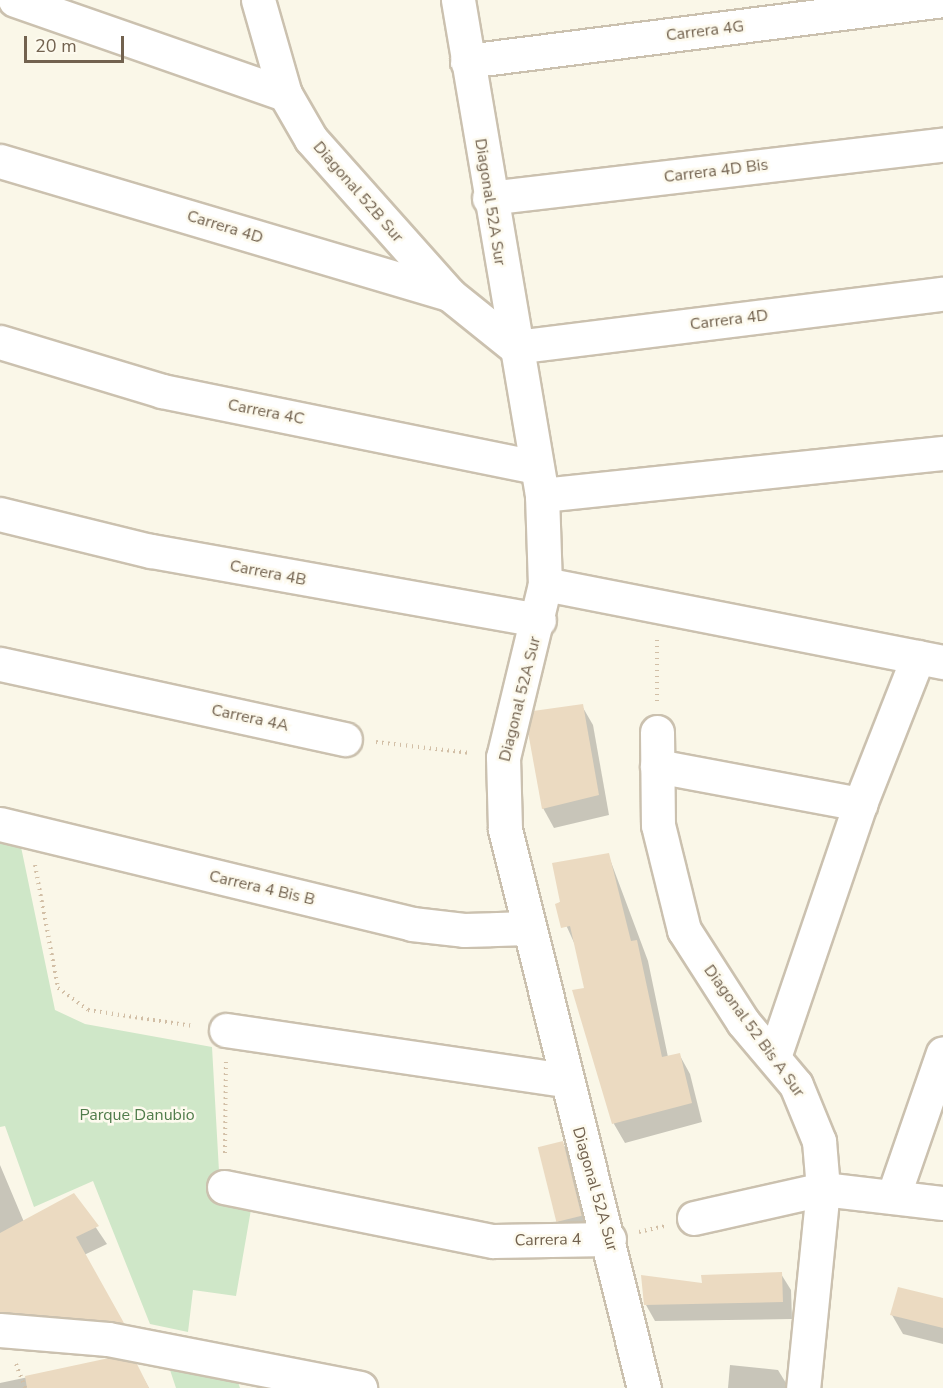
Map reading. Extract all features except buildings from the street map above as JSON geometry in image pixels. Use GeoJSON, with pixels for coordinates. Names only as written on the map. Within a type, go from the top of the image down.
{"type":"FeatureCollection","features":[{"type":"Feature","properties":{"kind":"street"},"geometry":{"type":"LineString","coordinates":[[15,0],[285,94]]}},
{"type":"Feature","properties":{"kind":"street","name":"Diagonal 52B Sur"},"geometry":{"type":"LineString","coordinates":[[258,0],[285,94],[311,139],[449,294],[515,347]]}},
{"type":"Feature","properties":{"kind":"street","name":"Diagonal 52A Sur"},"geometry":{"type":"LineString","coordinates":[[458,0],[489,198],[539,481],[545,584],[539,620],[503,757],[505,829],[564,1080],[609,1239],[644,1388]]}},
{"type":"Feature","properties":{"kind":"street","name":"Carrera 4G"},"geometry":{"type":"LineString","coordinates":[[467,61],[943,0]]}},
{"type":"Feature","properties":{"kind":"street","name":"Carrera 4D Bis"},"geometry":{"type":"LineString","coordinates":[[489,198],[943,145]]}},
{"type":"Feature","properties":{"kind":"street","name":"Carrera 4D"},"geometry":{"type":"LineString","coordinates":[[0,161],[449,294]]}},
{"type":"Feature","properties":{"kind":"street","name":"Carrera 4D"},"geometry":{"type":"LineString","coordinates":[[515,347],[943,294]]}},
{"type":"Feature","properties":{"kind":"street","name":"Carrera 4C"},"geometry":{"type":"LineString","coordinates":[[0,342],[162,391],[539,481],[943,453]]}},
{"type":"Feature","properties":{"kind":"street","name":"Carrera 4B"},"geometry":{"type":"LineString","coordinates":[[0,514],[151,551],[539,620]]}},
{"type":"Feature","properties":{"kind":"street"},"geometry":{"type":"LineString","coordinates":[[545,584],[930,660],[860,804],[775,1054]]}},
{"type":"Feature","properties":{"kind":"street","name":"Carrera 4A"},"geometry":{"type":"LineString","coordinates":[[0,664],[345,739]]}},
{"type":"Feature","properties":{"kind":"street","name":"Diagonal 52 Bis A Sur"},"geometry":{"type":"LineString","coordinates":[[657,732],[658,825],[684,930],[743,1022],[775,1054],[812,1113],[823,1190],[803,1388]]}},
{"type":"Feature","properties":{"kind":"street"},"geometry":{"type":"LineString","coordinates":[[657,766],[860,804]]}},
{"type":"Feature","properties":{"kind":"street","name":"Carrera 4 Bis B"},"geometry":{"type":"LineString","coordinates":[[14,828],[412,924],[464,930],[527,928]]}},
{"type":"Feature","properties":{"kind":"street"},"geometry":{"type":"LineString","coordinates":[[226,1030],[564,1080]]}},
{"type":"Feature","properties":{"kind":"street"},"geometry":{"type":"LineString","coordinates":[[893,1197],[943,1053]]}},
{"type":"Feature","properties":{"kind":"street","name":"Carrera 4"},"geometry":{"type":"LineString","coordinates":[[224,1187],[493,1241],[609,1239]]}},
{"type":"Feature","properties":{"kind":"street"},"geometry":{"type":"LineString","coordinates":[[694,1218],[823,1190],[943,1203]]}},
{"type":"Feature","properties":{"kind":"street"},"geometry":{"type":"LineString","coordinates":[[0,1329],[108,1339],[360,1388]]}},
{"type":"Feature","properties":{"kind":"path"},"geometry":{"type":"LineString","coordinates":[[657,606],[657,732]]}},
{"type":"Feature","properties":{"kind":"path"},"geometry":{"type":"LineString","coordinates":[[345,739],[503,757]]}},
{"type":"Feature","properties":{"kind":"path"},"geometry":{"type":"LineString","coordinates":[[14,828],[58,988],[88,1010],[226,1030],[224,1187]]}},
{"type":"Feature","properties":{"kind":"path"},"geometry":{"type":"LineString","coordinates":[[609,1239],[694,1218]]}},
{"type":"Feature","properties":{"kind":"green space","name":"Parque Danubio"},"geometry":{"type":"Polygon","coordinates":[[[0,835],[20,842],[55,1010],[85,1024],[212,1047],[220,1189],[253,1198],[236,1296],[193,1290],[188,1332],[150,1324],[93,1181],[34,1207],[5,1126],[0,1127],[0,835]]]}},
{"type":"Feature","properties":{"kind":"green space"},"geometry":{"type":"Polygon","coordinates":[[[168,1364],[237,1379],[240,1388],[176,1388],[168,1364]]]}}]}
